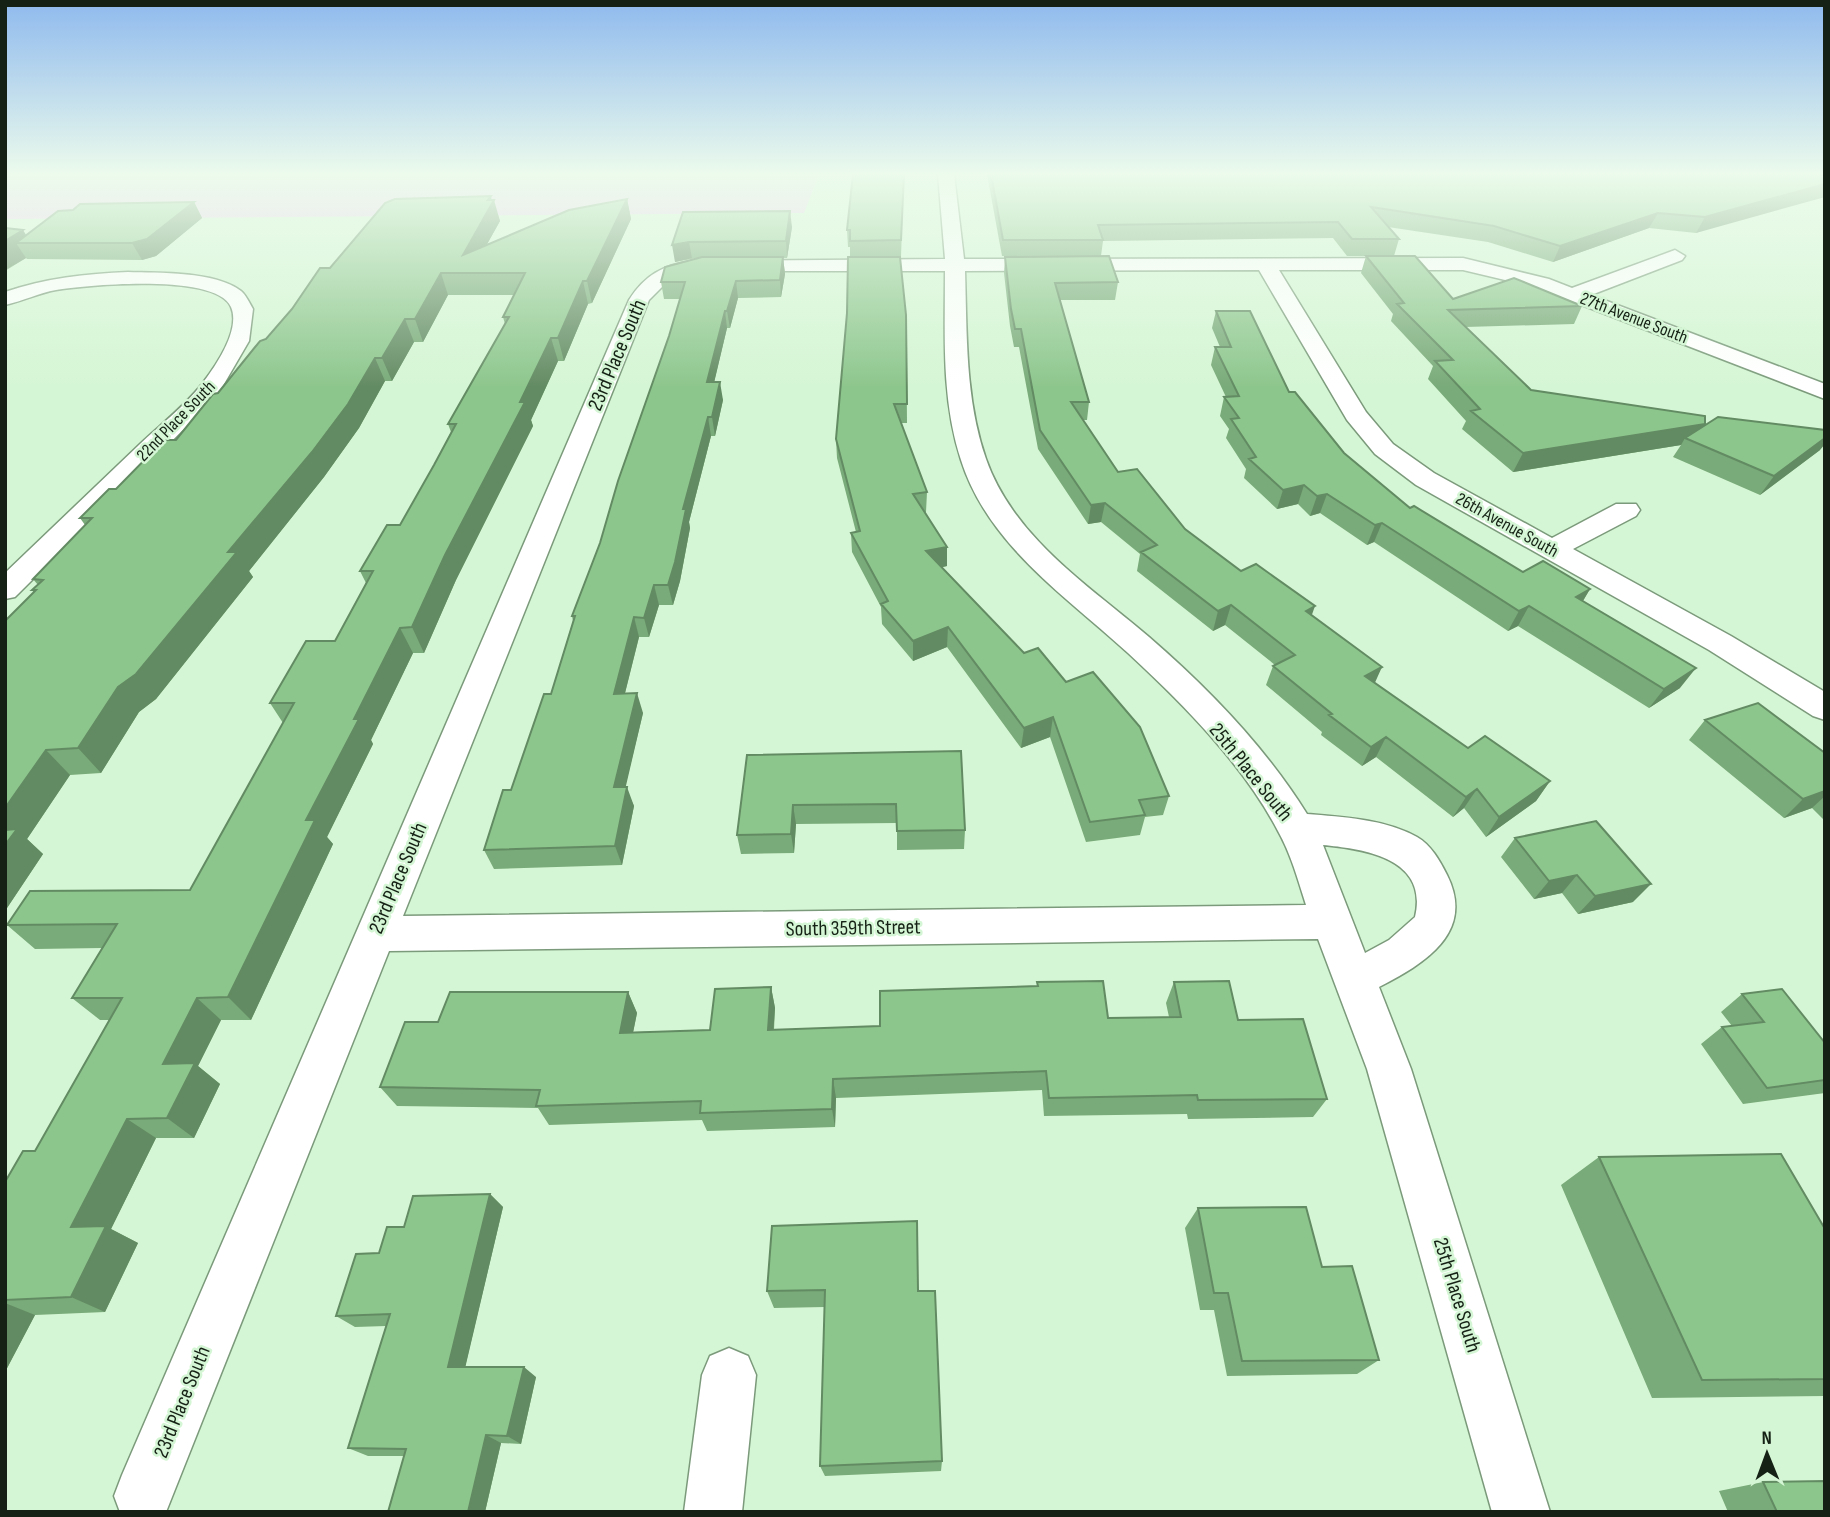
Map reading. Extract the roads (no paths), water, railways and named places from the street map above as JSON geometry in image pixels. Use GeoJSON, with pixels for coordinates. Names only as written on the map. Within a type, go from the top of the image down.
{"type":"FeatureCollection","features":[{"type":"Feature","properties":{"kind":"street","name":"25th Place South"},"geometry":{"type":"LineString","coordinates":[[953,245],[958,389],[964,424],[984,486],[998,509],[1032,552],[1160,666],[1255,769],[1296,828],[1357,978],[1390,1069],[1521,1512]]}},
{"type":"Feature","properties":{"kind":"street"},"geometry":{"type":"LineString","coordinates":[[1574,294],[1675,256]]}},
{"type":"Feature","properties":{"kind":"street","name":"27th Avenue South"},"geometry":{"type":"LineString","coordinates":[[669,271],[716,265],[1438,262],[1500,271],[1574,294],[1825,392]]}},
{"type":"Feature","properties":{"kind":"street","name":"26th Avenue South"},"geometry":{"type":"LineString","coordinates":[[1265,263],[1356,415],[1384,449],[1424,479],[1720,643],[1825,708]]}},
{"type":"Feature","properties":{"kind":"street","name":"23rd Place South"},"geometry":{"type":"LineString","coordinates":[[143,1496],[639,300],[650,283],[669,271]]}},
{"type":"Feature","properties":{"kind":"street","name":"22nd Place South"},"geometry":{"type":"LineString","coordinates":[[5,299],[54,285],[91,280],[147,278],[207,285],[236,297],[243,308],[243,327],[227,363],[209,391],[5,590]]}},
{"type":"Feature","properties":{"kind":"street"},"geometry":{"type":"LineString","coordinates":[[1551,550],[1626,510]]}},
{"type":"Feature","properties":{"kind":"street"},"geometry":{"type":"LineString","coordinates":[[1296,828],[1352,835],[1403,848],[1420,863],[1432,884],[1437,908],[1431,929],[1411,949],[1357,978]]}},
{"type":"Feature","properties":{"kind":"street","name":"South 359th Street"},"geometry":{"type":"LineString","coordinates":[[375,934],[1332,922]]}},
{"type":"Feature","properties":{"kind":"street"},"geometry":{"type":"LineString","coordinates":[[713,1512],[729,1375]]}}]}
